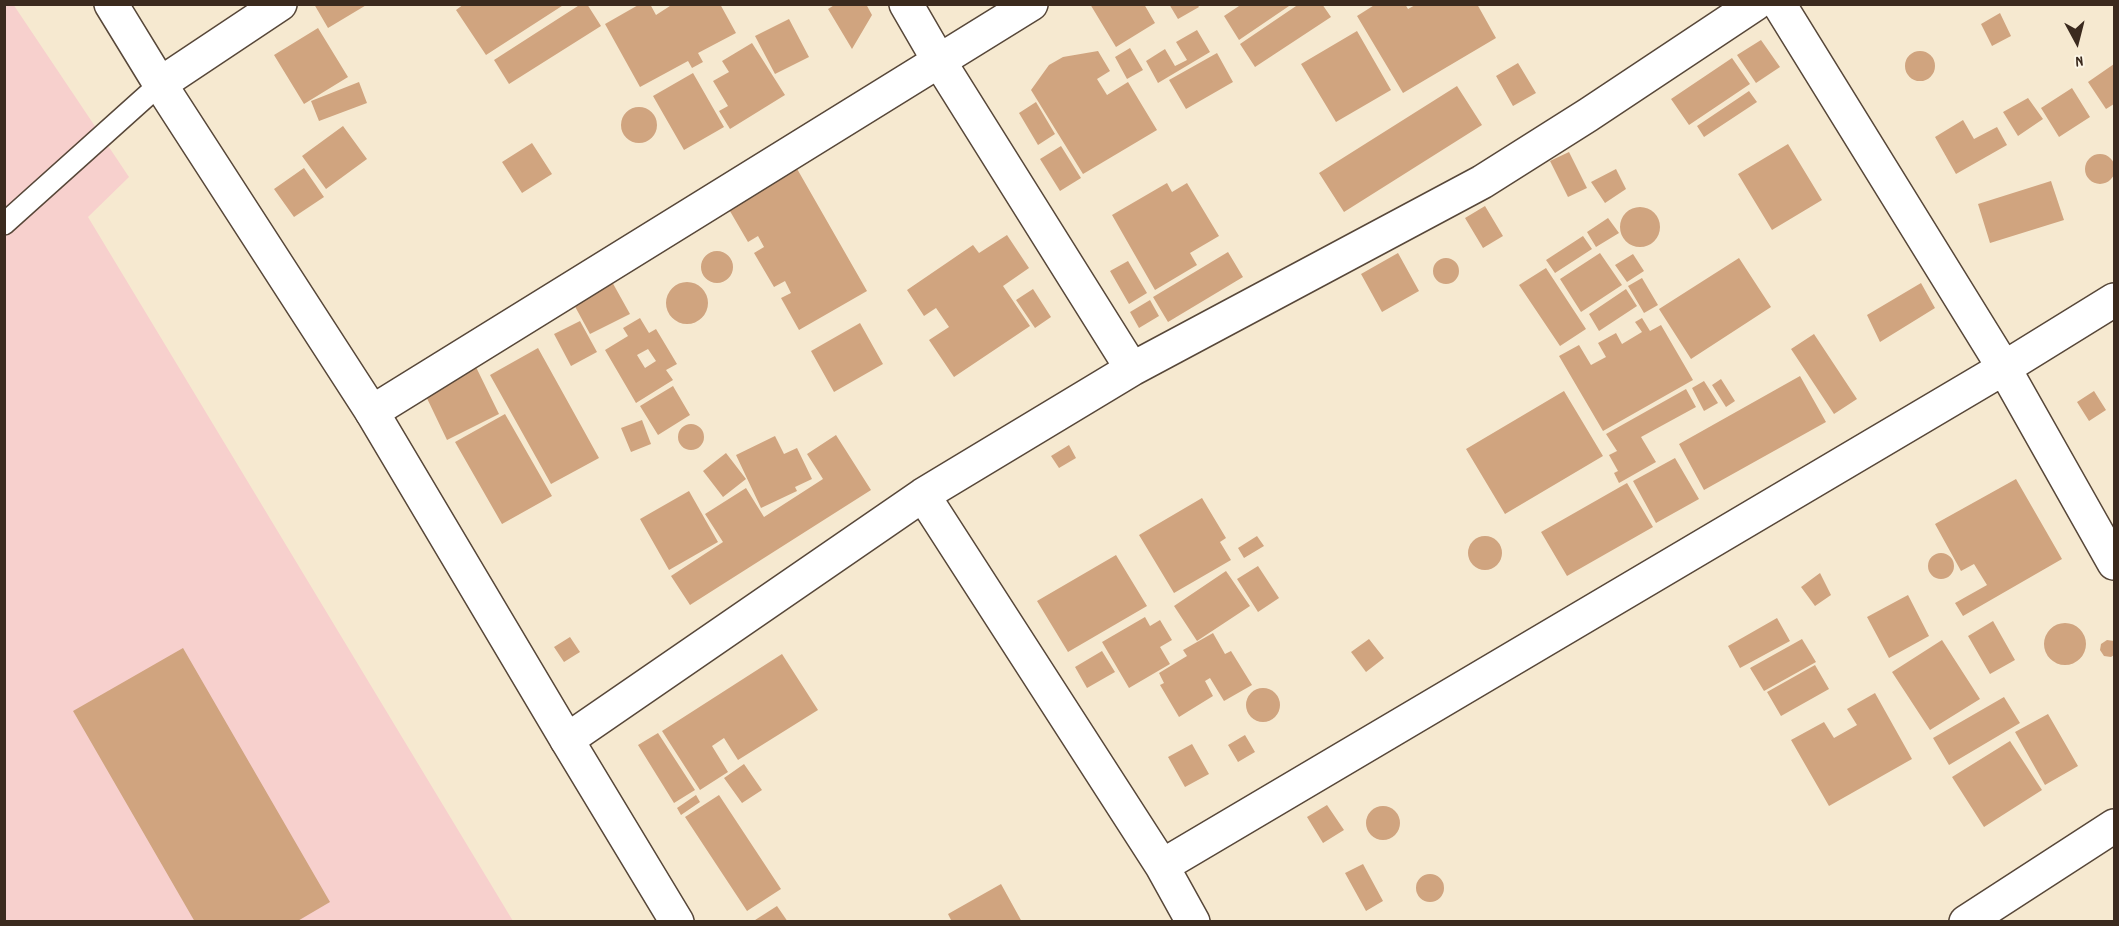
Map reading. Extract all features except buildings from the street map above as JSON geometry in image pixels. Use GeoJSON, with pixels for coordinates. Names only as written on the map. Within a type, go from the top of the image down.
{"type":"FeatureCollection","features":[{"type":"Feature","properties":{"kind":"main road"},"geometry":{"type":"LineString","coordinates":[[111,4],[160,84],[372,412],[677,921]]}},
{"type":"Feature","properties":{"kind":"main road"},"geometry":{"type":"LineString","coordinates":[[160,84],[280,4]]}},
{"type":"Feature","properties":{"kind":"main road"},"geometry":{"type":"LineString","coordinates":[[906,4],[939,61],[1132,369]]}},
{"type":"Feature","properties":{"kind":"main road"},"geometry":{"type":"LineString","coordinates":[[372,412],[1031,4]]}},
{"type":"Feature","properties":{"kind":"main road"},"geometry":{"type":"LineString","coordinates":[[567,740],[923,495],[1132,369],[1482,182],[1755,4]]}},
{"type":"Feature","properties":{"kind":"main road"},"geometry":{"type":"LineString","coordinates":[[1779,4],[2004,368],[2115,563]]}},
{"type":"Feature","properties":{"kind":"main road"},"geometry":{"type":"LineString","coordinates":[[1162,866],[2115,300]]}},
{"type":"Feature","properties":{"kind":"main road"},"geometry":{"type":"LineString","coordinates":[[923,495],[1162,866],[1193,921]]}},
{"type":"Feature","properties":{"kind":"main road"},"geometry":{"type":"LineString","coordinates":[[1971,920],[2115,826]]}},
{"type":"Feature","properties":{"kind":"lane"},"geometry":{"type":"LineString","coordinates":[[4,224],[160,84]]}},
{"type":"Feature","properties":{"kind":"shaded area"},"geometry":{"type":"Polygon","coordinates":[[[13,4],[129,177],[88,217],[513,921],[5,922],[4,5],[13,4]]]}}]}
